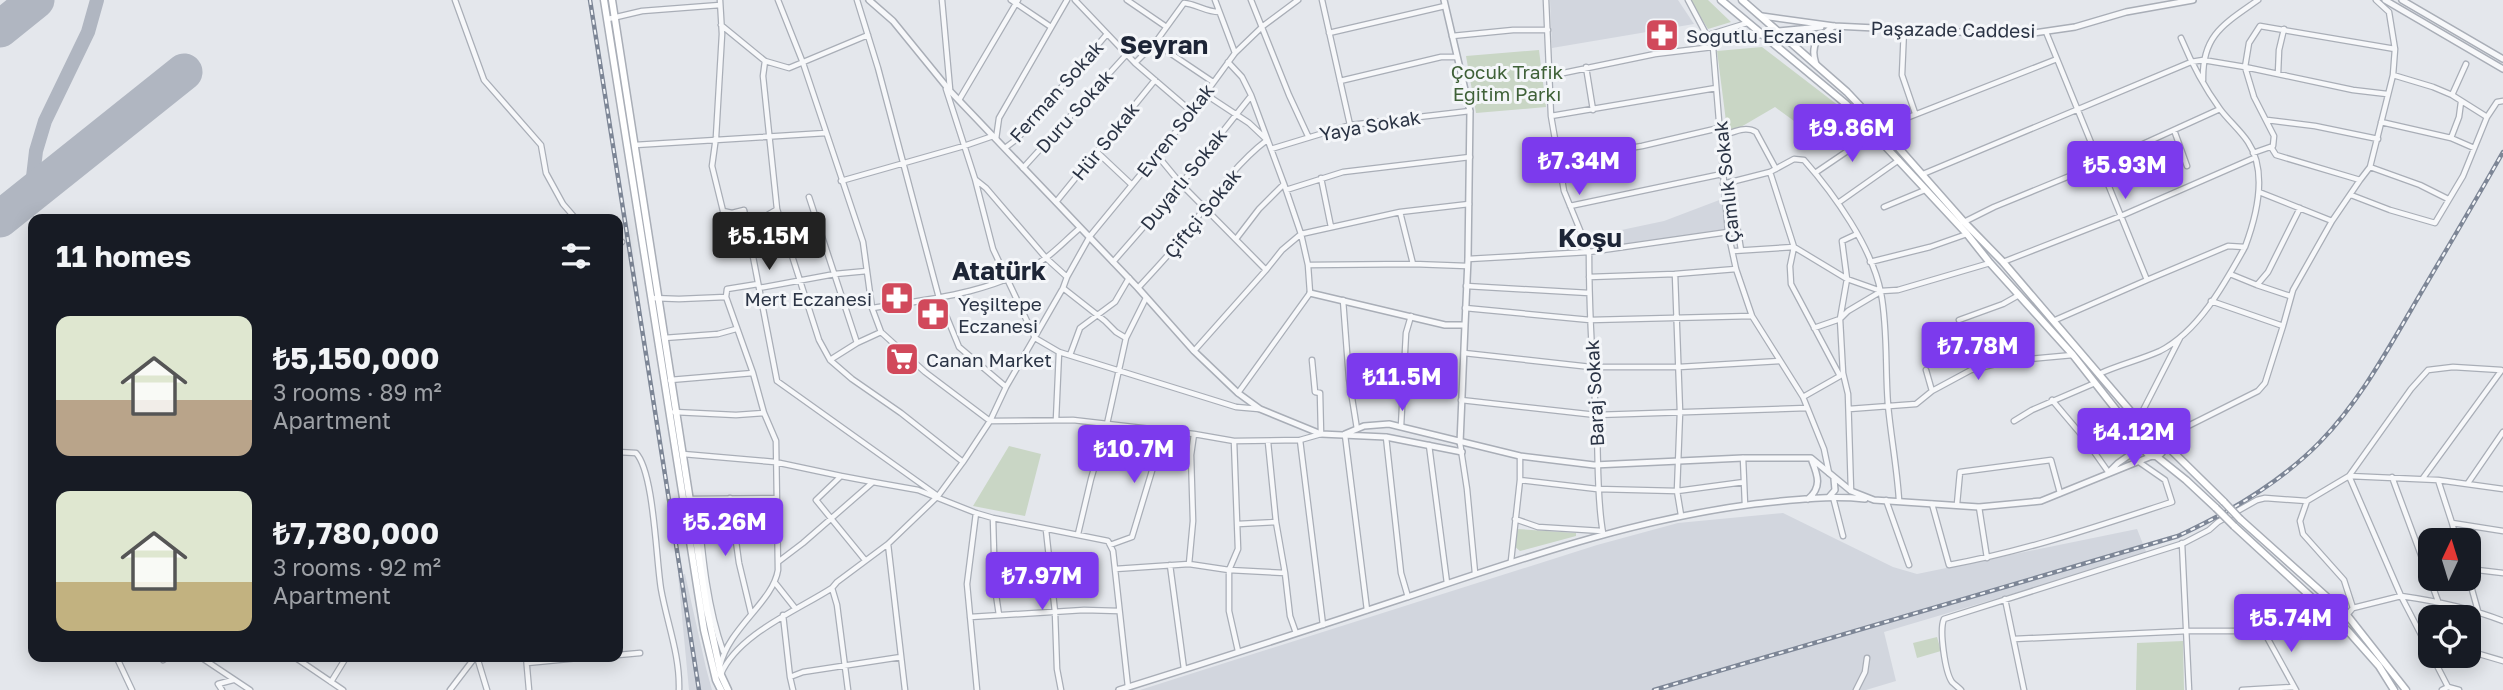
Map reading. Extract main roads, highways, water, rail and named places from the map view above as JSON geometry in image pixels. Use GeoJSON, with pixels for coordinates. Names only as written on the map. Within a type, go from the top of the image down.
{"type":"FeatureCollection","features":[{"type":"Feature","properties":{"kind":"main road"},"geometry":{"type":"LineString","coordinates":[[604,0],[611,19],[634,145],[654,298]]}},
{"type":"Feature","properties":{"kind":"main road"},"geometry":{"type":"LineString","coordinates":[[612,0],[611,19],[704,630],[719,675],[728,690]]}},
{"type":"Feature","properties":{"kind":"main road"},"geometry":{"type":"LineString","coordinates":[[1721,0],[1846,104],[1967,234],[2073,355],[2144,443],[2145,451],[2186,480],[2344,627],[2379,666],[2395,690]]}},
{"type":"Feature","properties":{"kind":"main road"},"geometry":{"type":"LineString","coordinates":[[1742,0],[1847,92],[2003,262],[2138,420],[2161,439],[2240,519],[2347,615],[2406,690]]}},
{"type":"Feature","properties":{"kind":"main road"},"geometry":{"type":"LineString","coordinates":[[1747,23],[1762,16]]}},
{"type":"Feature","properties":{"kind":"main road"},"geometry":{"type":"LineString","coordinates":[[1762,35],[1778,31]]}},
{"type":"Feature","properties":{"kind":"main road"},"geometry":{"type":"LineString","coordinates":[[2144,443],[2148,437],[2161,439]]}},
{"type":"Feature","properties":{"kind":"main road"},"geometry":{"type":"LineString","coordinates":[[2154,456],[2164,450],[2161,439]]}},
{"type":"Feature","properties":{"kind":"main road"},"geometry":{"type":"LineString","coordinates":[[686,499],[721,690]]}},
{"type":"Feature","properties":{"kind":"railway"},"geometry":{"type":"LineString","coordinates":[[590,0],[699,690]]}},
{"type":"Feature","properties":{"kind":"railway"},"geometry":{"type":"LineString","coordinates":[[1654,690],[2178,536],[2254,495],[2305,457],[2334,427],[2370,379],[2503,152]]}},
{"type":"Feature","properties":{"kind":"place","name":"Sogutlu Eczanesi"},"geometry":{"type":"Point","coordinates":[1662,35]}},
{"type":"Feature","properties":{"kind":"place","name":"Mert Eczanesi"},"geometry":{"type":"Point","coordinates":[897,298]}},
{"type":"Feature","properties":{"kind":"place","name":"Yeşiltepe Eczanesi"},"geometry":{"type":"Point","coordinates":[933,314]}},
{"type":"Feature","properties":{"kind":"place","name":"Canan Market"},"geometry":{"type":"Point","coordinates":[902,359]}},
{"type":"Feature","properties":{"kind":"district","name":"Seyran"},"geometry":{"type":"Point","coordinates":[1164,44]}},
{"type":"Feature","properties":{"kind":"district","name":"Koşu"},"geometry":{"type":"Point","coordinates":[1590,237]}},
{"type":"Feature","properties":{"kind":"district","name":"Atatürk"},"geometry":{"type":"Point","coordinates":[999,270]}},
{"type":"Feature","properties":{"kind":"park label","name":"Çocuk Trafik Eğitim Parkı"},"geometry":{"type":"Point","coordinates":[1507,82]}}]}
